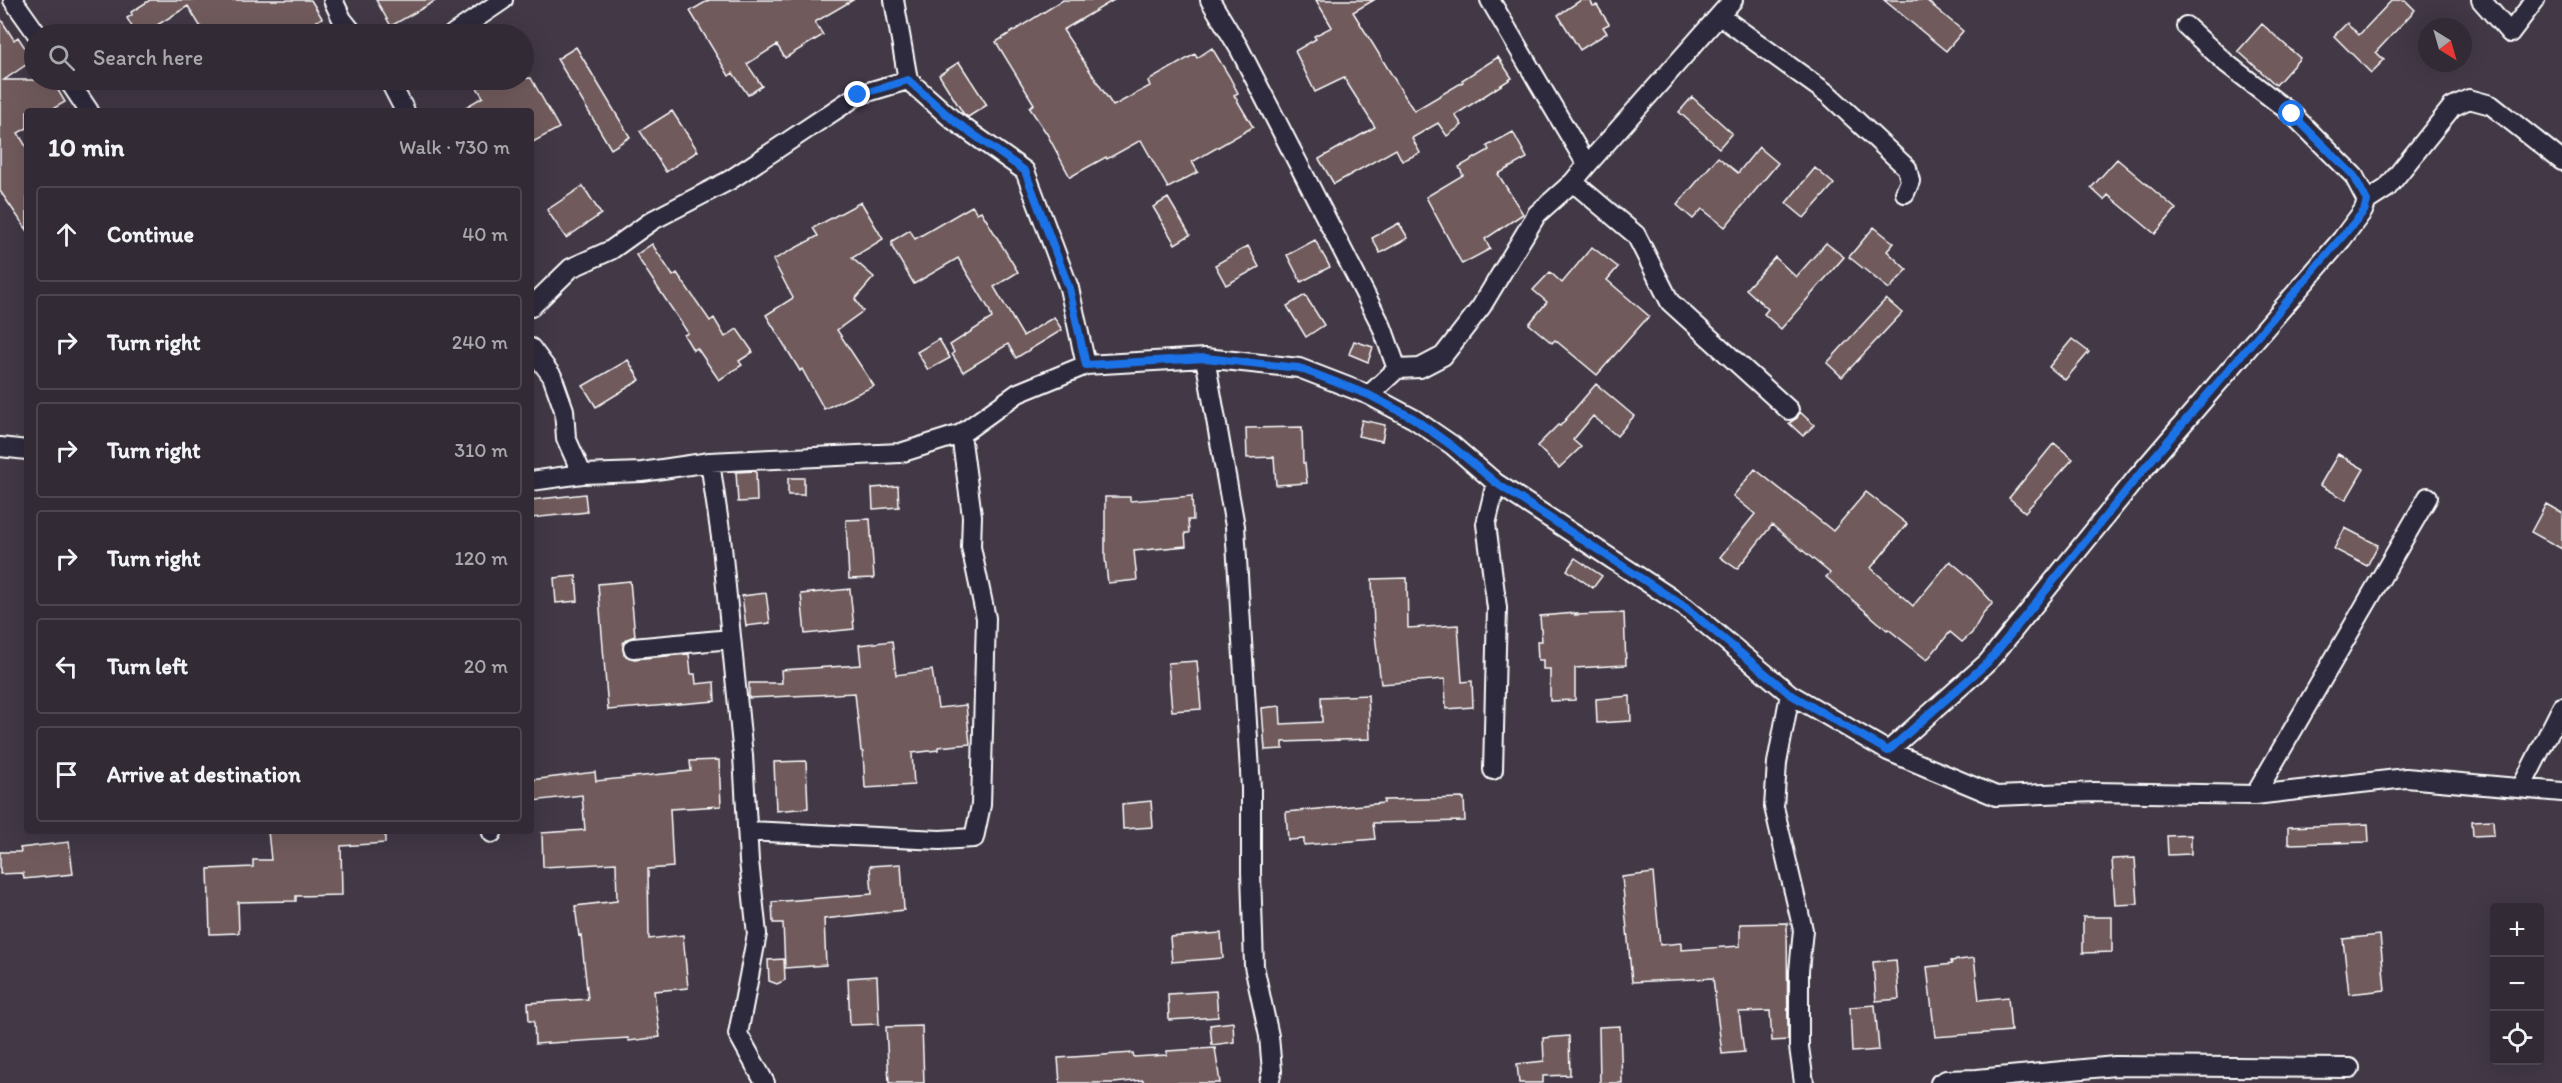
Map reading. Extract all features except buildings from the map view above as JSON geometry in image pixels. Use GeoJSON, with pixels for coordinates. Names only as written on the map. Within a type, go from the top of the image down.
{"type":"FeatureCollection","features":[{"type":"Feature","properties":{"kind":"street"},"geometry":{"type":"LineString","coordinates":[[13,0],[30,24]]}},
{"type":"Feature","properties":{"kind":"street"},"geometry":{"type":"LineString","coordinates":[[333,0],[346,24]]}},
{"type":"Feature","properties":{"kind":"street"},"geometry":{"type":"LineString","coordinates":[[468,24],[503,0]]}},
{"type":"Feature","properties":{"kind":"street"},"geometry":{"type":"LineString","coordinates":[[894,0],[908,80],[953,120],[1025,171],[1069,288],[1086,365]]}},
{"type":"Feature","properties":{"kind":"street"},"geometry":{"type":"LineString","coordinates":[[1210,0],[1239,48],[1382,327],[1397,369]]}},
{"type":"Feature","properties":{"kind":"street"},"geometry":{"type":"LineString","coordinates":[[1490,0],[1587,165]]}},
{"type":"Feature","properties":{"kind":"street"},"geometry":{"type":"LineString","coordinates":[[1369,395],[1397,369],[1420,368],[1443,356],[1481,307],[1537,214],[1573,182],[1733,0]]}},
{"type":"Feature","properties":{"kind":"street"},"geometry":{"type":"LineString","coordinates":[[2481,0],[2510,33],[2535,0]]}},
{"type":"Feature","properties":{"kind":"street"},"geometry":{"type":"LineString","coordinates":[[1720,16],[1828,94],[1907,168],[1910,181],[1905,193]]}},
{"type":"Feature","properties":{"kind":"street"},"geometry":{"type":"LineString","coordinates":[[2186,26],[2226,63],[2292,114],[2354,176],[2367,201]]}},
{"type":"Feature","properties":{"kind":"street"},"geometry":{"type":"LineString","coordinates":[[534,304],[571,268],[611,250],[653,220],[730,180],[858,95],[908,80]]}},
{"type":"Feature","properties":{"kind":"street"},"geometry":{"type":"LineString","coordinates":[[75,90],[87,108]]}},
{"type":"Feature","properties":{"kind":"street"},"geometry":{"type":"LineString","coordinates":[[394,90],[403,108]]}},
{"type":"Feature","properties":{"kind":"street"},"geometry":{"type":"LineString","coordinates":[[1888,751],[1988,662],[2138,476],[2342,238],[2364,211],[2367,201],[2386,188],[2452,107],[2469,99],[2491,105],[2562,161]]}},
{"type":"Feature","properties":{"kind":"street"},"geometry":{"type":"LineString","coordinates":[[1573,182],[1636,235],[1670,302],[1789,410]]}},
{"type":"Feature","properties":{"kind":"street"},"geometry":{"type":"LineString","coordinates":[[534,352],[552,376],[564,410],[566,438],[582,474]]}},
{"type":"Feature","properties":{"kind":"street"},"geometry":{"type":"LineString","coordinates":[[1205,358],[1235,526],[1251,788],[1254,966],[1269,1036],[1272,1071],[1269,1083]]}},
{"type":"Feature","properties":{"kind":"street"},"geometry":{"type":"LineString","coordinates":[[534,481],[582,474],[642,472],[710,462],[900,453],[961,434],[1018,393],[1086,365],[1205,358],[1299,368],[1369,395],[1413,418],[1496,483],[1685,607],[1790,694],[1888,751],[1996,796],[2095,792],[2255,795],[2406,778],[2562,792]]}},
{"type":"Feature","properties":{"kind":"street"},"geometry":{"type":"LineString","coordinates":[[747,831],[929,840],[974,838],[981,806],[986,618],[971,547],[972,516],[961,434]]}},
{"type":"Feature","properties":{"kind":"street"},"geometry":{"type":"LineString","coordinates":[[0,447],[24,450]]}},
{"type":"Feature","properties":{"kind":"street"},"geometry":{"type":"LineString","coordinates":[[710,462],[721,537],[758,934],[738,1034],[765,1083]]}},
{"type":"Feature","properties":{"kind":"street"},"geometry":{"type":"LineString","coordinates":[[1493,770],[1497,608],[1486,524],[1496,483]]}},
{"type":"Feature","properties":{"kind":"street"},"geometry":{"type":"LineString","coordinates":[[2255,795],[2428,497]]}},
{"type":"Feature","properties":{"kind":"street"},"geometry":{"type":"LineString","coordinates":[[633,648],[731,639]]}},
{"type":"Feature","properties":{"kind":"street"},"geometry":{"type":"LineString","coordinates":[[1790,694],[1777,763],[1774,807],[1803,930],[1799,971],[1799,1047],[1804,1083]]}},
{"type":"Feature","properties":{"kind":"street"},"geometry":{"type":"LineString","coordinates":[[2521,788],[2562,707]]}},
{"type":"Feature","properties":{"kind":"street"},"geometry":{"type":"LineString","coordinates":[[1940,1083],[1946,1080],[2115,1066],[2350,1068]]}},
{"type":"Feature","properties":{"kind":"route"},"geometry":{"type":"LineString","coordinates":[[858,95],[908,80],[953,120],[1025,171],[1069,288],[1086,365],[1205,358],[1299,368],[1369,395],[1413,418],[1452,446],[1496,483],[1685,607],[1790,694],[1888,751],[1988,662],[2138,476],[2364,211],[2367,201],[2354,176],[2292,114]]}}]}
